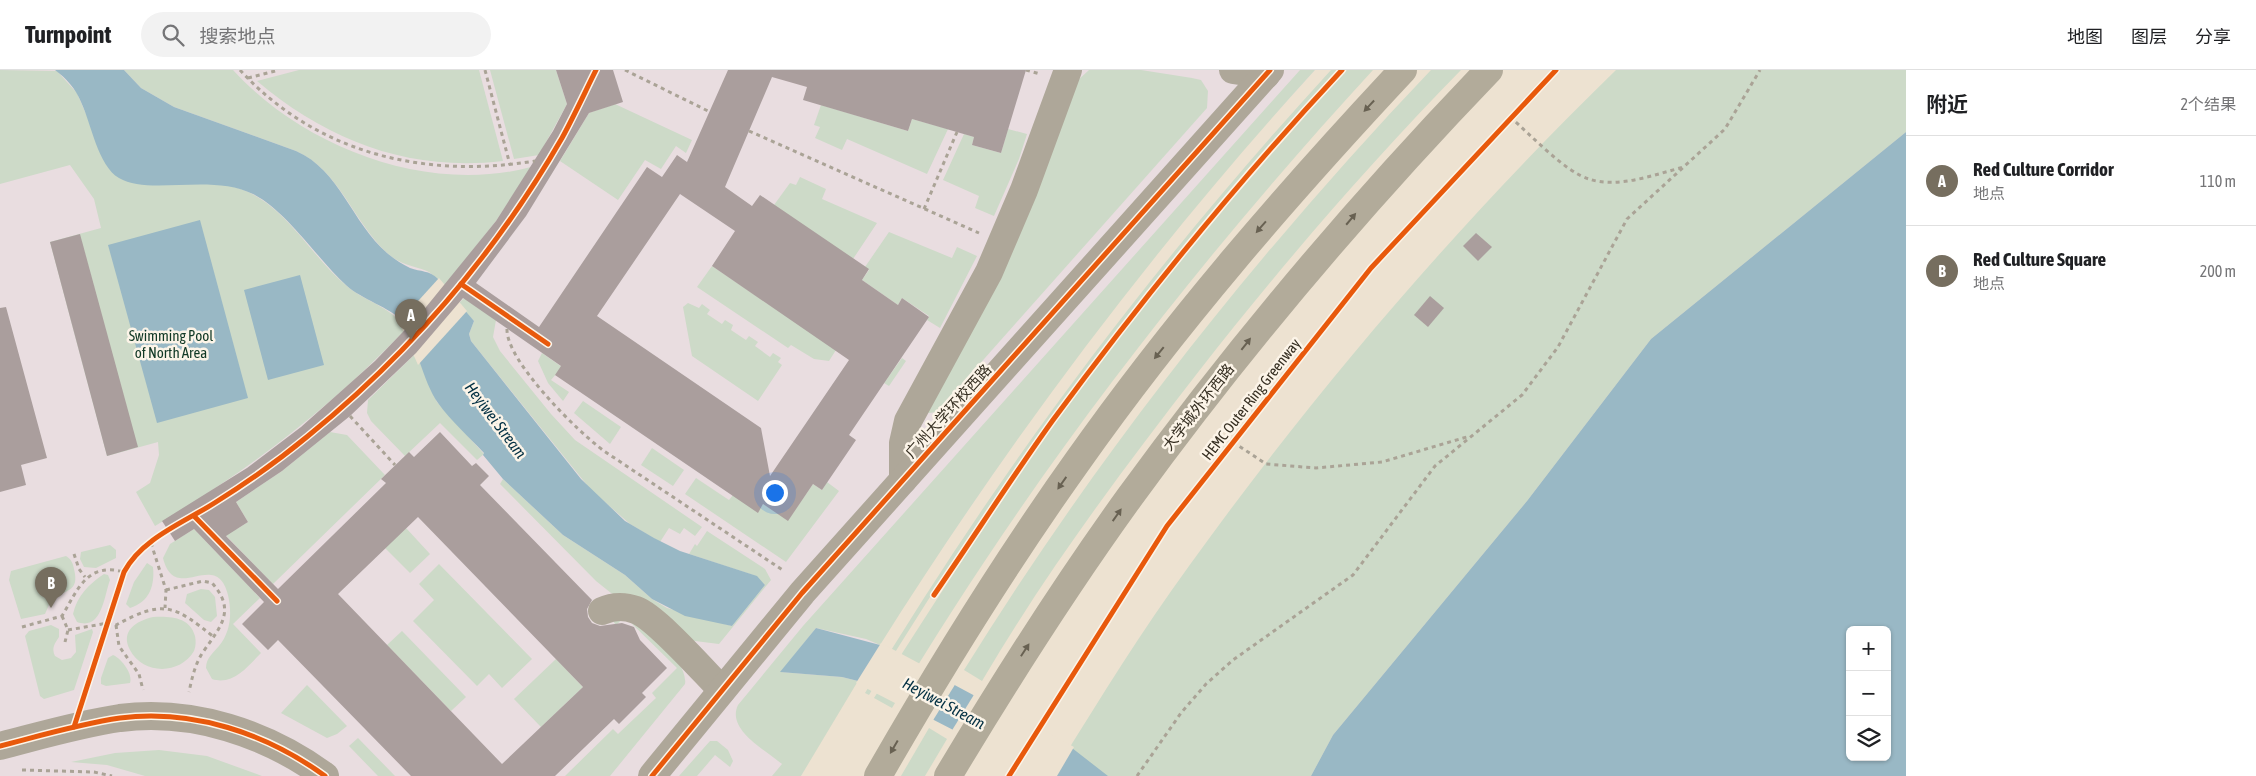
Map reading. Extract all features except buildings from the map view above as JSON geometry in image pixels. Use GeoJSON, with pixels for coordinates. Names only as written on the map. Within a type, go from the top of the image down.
{"type":"FeatureCollection","features":[{"type":"Feature","properties":{"kind":"main road"},"geometry":{"type":"LineString","coordinates":[[878,776],[946,660],[1029,531],[1140,377],[1234,259],[1333,145],[1403,70]]}},
{"type":"Feature","properties":{"kind":"main road","name":"大学城外环西路"},"geometry":{"type":"LineString","coordinates":[[948,776],[999,690],[1128,499],[1255,333],[1393,171],[1489,70]]}},
{"type":"Feature","properties":{"kind":"lane","name":"广州大学环校西路"},"geometry":{"type":"LineString","coordinates":[[903,480],[903,443],[908,421],[967,315],[1002,243],[1024,190],[1068,70]]}},
{"type":"Feature","properties":{"kind":"lane"},"geometry":{"type":"LineString","coordinates":[[1233,70],[1268,72]]}},
{"type":"Feature","properties":{"kind":"lane","name":"广州大学环校西路"},"geometry":{"type":"LineString","coordinates":[[652,776],[802,592],[1268,72]]}},
{"type":"Feature","properties":{"kind":"lane"},"geometry":{"type":"LineString","coordinates":[[602,611],[617,607],[638,611],[657,626],[722,690]]}},
{"type":"Feature","properties":{"kind":"lane"},"geometry":{"type":"LineString","coordinates":[[0,746],[74,727],[120,718],[155,717],[188,719],[241,731],[277,746],[325,776]]}},
{"type":"Feature","properties":{"kind":"path"},"geometry":{"type":"LineString","coordinates":[[240,70],[274,102],[304,123],[369,153],[431,166],[484,168],[535,161]]}},
{"type":"Feature","properties":{"kind":"path"},"geometry":{"type":"LineString","coordinates":[[260,70],[261,75]]}},
{"type":"Feature","properties":{"kind":"path"},"geometry":{"type":"LineString","coordinates":[[248,78],[279,70]]}},
{"type":"Feature","properties":{"kind":"path"},"geometry":{"type":"LineString","coordinates":[[485,70],[510,165]]}},
{"type":"Feature","properties":{"kind":"path"},"geometry":{"type":"LineString","coordinates":[[625,70],[710,112]]}},
{"type":"Feature","properties":{"kind":"path"},"geometry":{"type":"LineString","coordinates":[[1136,776],[1181,713],[1206,684],[1233,660],[1353,575],[1435,466],[1522,395],[1558,347],[1627,219],[1726,129],[1760,70]]}},
{"type":"Feature","properties":{"kind":"path"},"geometry":{"type":"LineString","coordinates":[[1503,124],[1516,111]]}},
{"type":"Feature","properties":{"kind":"path"},"geometry":{"type":"LineString","coordinates":[[1510,117],[1568,167],[1589,179],[1615,182],[1684,166]]}},
{"type":"Feature","properties":{"kind":"path"},"geometry":{"type":"LineString","coordinates":[[749,131],[1002,243]]}},
{"type":"Feature","properties":{"kind":"path"},"geometry":{"type":"LineString","coordinates":[[924,209],[957,132]]}},
{"type":"Feature","properties":{"kind":"path"},"geometry":{"type":"LineString","coordinates":[[507,329],[512,348],[555,405],[578,430],[604,451],[784,571]]}},
{"type":"Feature","properties":{"kind":"path"},"geometry":{"type":"LineString","coordinates":[[350,416],[395,466]]}},
{"type":"Feature","properties":{"kind":"path"},"geometry":{"type":"LineString","coordinates":[[1233,442],[1266,464],[1316,468],[1382,462],[1473,435]]}},
{"type":"Feature","properties":{"kind":"path"},"geometry":{"type":"LineString","coordinates":[[145,546],[156,539]]}},
{"type":"Feature","properties":{"kind":"path"},"geometry":{"type":"LineString","coordinates":[[151,542],[166,590],[165,608]]}},
{"type":"Feature","properties":{"kind":"path"},"geometry":{"type":"LineString","coordinates":[[74,554],[79,570],[85,577]]}},
{"type":"Feature","properties":{"kind":"path"},"geometry":{"type":"LineString","coordinates":[[122,580],[129,563]]}},
{"type":"Feature","properties":{"kind":"path"},"geometry":{"type":"LineString","coordinates":[[22,627],[62,616],[85,577],[108,569],[124,572]]}},
{"type":"Feature","properties":{"kind":"path"},"geometry":{"type":"LineString","coordinates":[[166,590],[203,581],[212,583],[222,598],[224,621],[215,638],[198,662],[189,692]]}},
{"type":"Feature","properties":{"kind":"path"},"geometry":{"type":"LineString","coordinates":[[68,630],[108,623],[116,625],[143,611],[165,608],[189,616],[215,638]]}},
{"type":"Feature","properties":{"kind":"path"},"geometry":{"type":"LineString","coordinates":[[105,632],[110,614]]}},
{"type":"Feature","properties":{"kind":"path"},"geometry":{"type":"LineString","coordinates":[[62,616],[68,630],[66,642]]}},
{"type":"Feature","properties":{"kind":"path"},"geometry":{"type":"LineString","coordinates":[[116,625],[119,646],[140,674],[143,690]]}},
{"type":"Feature","properties":{"kind":"path"},"geometry":{"type":"LineString","coordinates":[[22,770],[94,772],[112,776]]}},
{"type":"Feature","properties":{"kind":"shaded area"},"geometry":{"type":"Polygon","coordinates":[[[0,70],[1315,70],[1234,159],[1173,232],[1051,389],[921,579],[830,724],[801,776],[0,776],[0,70]]]}},
{"type":"Feature","properties":{"kind":"green space","name":"Swimming Pool of North Area"},"geometry":{"type":"Polygon","coordinates":[[[0,70],[57,71],[77,93],[86,114],[126,181],[151,184],[200,183],[225,185],[245,191],[262,200],[292,227],[333,274],[355,292],[394,316],[405,330],[347,386],[287,437],[223,483],[155,526],[136,492],[150,483],[159,455],[158,442],[107,456],[50,242],[101,228],[94,199],[70,165],[0,184],[0,70]]]}},
{"type":"Feature","properties":{"kind":"green space"},"geometry":{"type":"Polygon","coordinates":[[[124,70],[233,70],[262,97],[294,122],[331,142],[369,158],[409,169],[450,174],[491,174],[531,167],[496,221],[444,286],[427,271],[401,262],[386,252],[374,240],[335,183],[324,170],[311,160],[296,151],[174,107],[141,88],[124,70]]]}},
{"type":"Feature","properties":{"kind":"green space"},"geometry":{"type":"Polygon","coordinates":[[[299,70],[479,70],[503,161],[435,162],[371,148],[341,136],[312,120],[284,102],[257,81],[299,70]]]}},
{"type":"Feature","properties":{"kind":"green space"},"geometry":{"type":"Polygon","coordinates":[[[490,70],[556,70],[567,104],[539,155],[514,159],[490,70]]]}},
{"type":"Feature","properties":{"kind":"green space"},"geometry":{"type":"Polygon","coordinates":[[[1089,70],[1141,70],[1201,80],[1208,91],[1207,108],[937,412],[929,413],[926,411],[1076,82],[1089,70]]]}},
{"type":"Feature","properties":{"kind":"green space"},"geometry":{"type":"Polygon","coordinates":[[[1300,70],[1315,70],[1196,207],[1085,348],[979,494],[880,645],[866,639],[816,628],[781,672],[842,677],[858,681],[801,776],[772,776],[782,764],[749,739],[742,731],[736,714],[738,705],[803,626],[1300,70]]]}},
{"type":"Feature","properties":{"kind":"green space"},"geometry":{"type":"Polygon","coordinates":[[[1331,70],[1337,70],[1208,218],[1087,371],[974,530],[869,695],[865,693],[970,528],[1082,370],[1202,217],[1331,70]]]}},
{"type":"Feature","properties":{"kind":"green space"},"geometry":{"type":"Polygon","coordinates":[[[1347,70],[1373,70],[1241,220],[1116,377],[1000,539],[892,708],[874,698],[985,526],[1089,378],[1196,242],[1270,155],[1347,70]]]}},
{"type":"Feature","properties":{"kind":"green space"},"geometry":{"type":"Polygon","coordinates":[[[1431,70],[1461,70],[1392,142],[1326,217],[1261,293],[1199,371],[1058,561],[982,681],[964,670],[1015,590],[1069,511],[1124,434],[1182,358],[1303,211],[1431,70]]]}},
{"type":"Feature","properties":{"kind":"green space"},"geometry":{"type":"Polygon","coordinates":[[[1616,70],[1906,70],[1906,132],[1651,339],[1527,501],[1333,735],[1311,776],[1052,776],[1171,591],[1238,500],[1339,371],[1446,247],[1501,187],[1616,70]]]}},
{"type":"Feature","properties":{"kind":"green space"},"geometry":{"type":"Polygon","coordinates":[[[615,104],[692,140],[686,153],[676,146],[661,169],[645,160],[618,200],[560,161],[589,113],[615,104]]]}},
{"type":"Feature","properties":{"kind":"green space"},"geometry":{"type":"Polygon","coordinates":[[[821,105],[908,131],[912,119],[948,129],[927,174],[847,139],[842,150],[815,138],[820,127],[814,125],[821,105]]]}},
{"type":"Feature","properties":{"kind":"green space"},"geometry":{"type":"Polygon","coordinates":[[[1008,129],[1027,134],[1019,159],[994,216],[975,208],[979,196],[943,180],[964,134],[974,137],[972,145],[1001,153],[1008,129]]]}},
{"type":"Feature","properties":{"kind":"green space"},"geometry":{"type":"Polygon","coordinates":[[[800,177],[826,189],[822,199],[877,223],[853,259],[774,205],[790,183],[796,185],[800,177]]]}},
{"type":"Feature","properties":{"kind":"green space"},"geometry":{"type":"Polygon","coordinates":[[[889,232],[952,258],[957,247],[977,256],[940,328],[927,320],[929,316],[902,298],[898,305],[862,280],[869,270],[865,267],[889,232]]]}},
{"type":"Feature","properties":{"kind":"green space"},"geometry":{"type":"Polygon","coordinates":[[[712,266],[836,350],[829,361],[814,359],[791,345],[788,348],[697,287],[712,266]]]}},
{"type":"Feature","properties":{"kind":"green space"},"geometry":{"type":"Polygon","coordinates":[[[464,298],[496,320],[493,337],[500,351],[551,414],[575,440],[702,527],[695,536],[684,528],[680,534],[669,528],[660,542],[630,524],[591,490],[471,341],[469,334],[474,321],[458,304],[464,298]]]}},
{"type":"Feature","properties":{"kind":"green space"},"geometry":{"type":"Polygon","coordinates":[[[688,303],[699,308],[702,304],[710,310],[707,314],[722,324],[725,320],[733,325],[731,330],[746,340],[749,336],[758,342],[755,346],[770,357],[773,353],[781,358],[778,362],[782,365],[758,401],[692,356],[683,307],[688,303]]]}},
{"type":"Feature","properties":{"kind":"green space"},"geometry":{"type":"Polygon","coordinates":[[[416,353],[437,402],[484,454],[477,460],[440,423],[405,456],[371,421],[367,413],[368,400],[416,353]]]}},
{"type":"Feature","properties":{"kind":"green space"},"geometry":{"type":"Polygon","coordinates":[[[542,353],[562,367],[551,380],[569,392],[563,401],[548,383],[538,361],[542,353]]]}},
{"type":"Feature","properties":{"kind":"green space"},"geometry":{"type":"Polygon","coordinates":[[[902,358],[906,361],[889,386],[884,383],[902,358]]]}},
{"type":"Feature","properties":{"kind":"green space"},"geometry":{"type":"Polygon","coordinates":[[[583,401],[621,427],[610,444],[574,413],[583,401]]]}},
{"type":"Feature","properties":{"kind":"green space"},"geometry":{"type":"Polygon","coordinates":[[[330,432],[347,435],[385,475],[273,584],[210,519],[237,529],[248,522],[236,502],[282,471],[330,432]]]}},
{"type":"Feature","properties":{"kind":"green space"},"geometry":{"type":"Polygon","coordinates":[[[652,448],[684,470],[673,486],[641,465],[652,448]]]}},
{"type":"Feature","properties":{"kind":"green space"},"geometry":{"type":"Polygon","coordinates":[[[696,478],[729,500],[733,495],[758,512],[763,504],[788,520],[813,484],[822,490],[827,482],[839,491],[786,562],[685,494],[696,478]]]}},
{"type":"Feature","properties":{"kind":"green space"},"geometry":{"type":"Polygon","coordinates":[[[503,479],[563,535],[625,575],[652,599],[667,608],[732,626],[765,585],[753,575],[689,554],[707,531],[765,569],[771,580],[719,644],[687,640],[611,593],[596,581],[500,484],[503,479]]]}},
{"type":"Feature","properties":{"kind":"green space"},"geometry":{"type":"Polygon","coordinates":[[[406,528],[430,554],[410,573],[385,548],[406,528]]]}},
{"type":"Feature","properties":{"kind":"green space"},"geometry":{"type":"Polygon","coordinates":[[[194,529],[260,598],[233,624],[261,653],[240,674],[227,680],[212,679],[206,668],[212,653],[223,640],[230,622],[228,595],[222,582],[214,576],[205,575],[186,578],[177,577],[169,571],[163,558],[170,544],[194,529]]]}},
{"type":"Feature","properties":{"kind":"green space"},"geometry":{"type":"Polygon","coordinates":[[[110,545],[116,550],[116,558],[96,568],[84,567],[80,559],[81,552],[110,545]]]}},
{"type":"Feature","properties":{"kind":"green space"},"geometry":{"type":"Polygon","coordinates":[[[66,556],[74,567],[75,582],[73,586],[51,600],[45,614],[21,619],[9,580],[11,571],[66,556]]]}},
{"type":"Feature","properties":{"kind":"green space"},"geometry":{"type":"Polygon","coordinates":[[[147,563],[153,567],[152,587],[142,602],[130,608],[126,604],[134,582],[147,563]]]}},
{"type":"Feature","properties":{"kind":"green space"},"geometry":{"type":"Polygon","coordinates":[[[439,564],[532,659],[502,688],[489,674],[477,686],[413,621],[434,600],[419,584],[439,564]]]}},
{"type":"Feature","properties":{"kind":"green space"},"geometry":{"type":"Polygon","coordinates":[[[104,574],[108,575],[110,580],[101,610],[92,621],[85,623],[77,622],[73,614],[77,602],[89,586],[104,574]]]}},
{"type":"Feature","properties":{"kind":"green space"},"geometry":{"type":"Polygon","coordinates":[[[201,589],[209,590],[215,597],[217,616],[211,622],[204,620],[185,603],[187,594],[201,589]]]}},
{"type":"Feature","properties":{"kind":"green space"},"geometry":{"type":"Polygon","coordinates":[[[620,616],[625,617],[616,625],[612,620],[620,616]]]}},
{"type":"Feature","properties":{"kind":"green space"},"geometry":{"type":"Polygon","coordinates":[[[153,617],[178,619],[189,625],[196,640],[194,651],[188,659],[171,668],[162,669],[152,668],[136,658],[127,643],[128,632],[141,621],[153,617]]]}},
{"type":"Feature","properties":{"kind":"green space"},"geometry":{"type":"Polygon","coordinates":[[[626,618],[651,633],[672,653],[680,664],[685,684],[610,776],[565,776],[613,729],[618,734],[656,698],[652,693],[677,668],[626,618]]]}},
{"type":"Feature","properties":{"kind":"green space"},"geometry":{"type":"Polygon","coordinates":[[[51,625],[59,629],[59,637],[53,650],[55,656],[62,660],[71,658],[76,652],[75,635],[92,629],[93,632],[74,690],[44,699],[40,696],[25,636],[29,631],[51,625]]]}},
{"type":"Feature","properties":{"kind":"green space"},"geometry":{"type":"Polygon","coordinates":[[[402,631],[466,697],[451,711],[387,645],[402,631]]]}},
{"type":"Feature","properties":{"kind":"green space"},"geometry":{"type":"Polygon","coordinates":[[[113,655],[126,667],[130,675],[130,683],[106,686],[101,684],[101,678],[108,658],[113,655]]]}},
{"type":"Feature","properties":{"kind":"green space"},"geometry":{"type":"Polygon","coordinates":[[[556,659],[583,687],[541,727],[514,699],[556,659]]]}},
{"type":"Feature","properties":{"kind":"green space"},"geometry":{"type":"Polygon","coordinates":[[[307,685],[347,726],[337,734],[327,738],[281,713],[307,685]]]}},
{"type":"Feature","properties":{"kind":"green space"},"geometry":{"type":"Polygon","coordinates":[[[929,728],[947,739],[925,776],[901,776],[929,728]]]}},
{"type":"Feature","properties":{"kind":"green space"},"geometry":{"type":"Polygon","coordinates":[[[358,738],[395,776],[378,776],[349,746],[358,738]]]}},
{"type":"Feature","properties":{"kind":"green space"},"geometry":{"type":"Polygon","coordinates":[[[710,741],[717,741],[728,750],[733,761],[730,767],[715,755],[697,776],[679,776],[710,741]]]}},
{"type":"Feature","properties":{"kind":"green space"},"geometry":{"type":"Polygon","coordinates":[[[159,750],[207,756],[262,776],[145,776],[107,765],[71,762],[115,753],[159,750]]]}},
{"type":"Feature","properties":{"kind":"water","name":"Heyiwei Stream"},"geometry":{"type":"Polygon","coordinates":[[[55,70],[124,70],[141,88],[174,107],[296,151],[311,160],[335,184],[364,227],[387,253],[410,268],[428,273],[438,279],[474,321],[469,334],[471,341],[581,479],[625,521],[680,551],[757,576],[765,585],[732,626],[685,616],[652,599],[625,575],[563,535],[503,479],[483,455],[484,453],[454,423],[438,403],[428,384],[411,339],[397,316],[347,286],[278,212],[253,194],[219,185],[147,185],[132,183],[119,178],[112,172],[100,154],[79,97],[67,80],[55,70]]]}},
{"type":"Feature","properties":{"kind":"water"},"geometry":{"type":"Polygon","coordinates":[[[1906,132],[1906,776],[1311,776],[1333,735],[1527,501],[1651,339],[1906,132]]]}},
{"type":"Feature","properties":{"kind":"water"},"geometry":{"type":"Polygon","coordinates":[[[200,220],[248,398],[157,423],[108,245],[200,220]]]}},
{"type":"Feature","properties":{"kind":"water"},"geometry":{"type":"Polygon","coordinates":[[[300,275],[324,365],[268,380],[244,290],[300,275]]]}},
{"type":"Feature","properties":{"kind":"water","name":"Heyiwei Stream"},"geometry":{"type":"Polygon","coordinates":[[[816,628],[880,645],[1072,748],[1108,776],[1043,776],[858,681],[842,677],[780,672],[816,628]]]}},
{"type":"Feature","properties":{"kind":"pier"},"geometry":{"type":"Polygon","coordinates":[[[439,278],[467,311],[418,365],[399,322],[439,278]]]}},
{"type":"Feature","properties":{"kind":"pier"},"geometry":{"type":"Polygon","coordinates":[[[881,643],[956,683],[932,722],[856,683],[881,643]]]}},
{"type":"Feature","properties":{"kind":"pier"},"geometry":{"type":"Polygon","coordinates":[[[975,693],[1074,747],[1057,776],[1037,776],[951,732],[975,693]]]}},
{"type":"Feature","properties":{"kind":"cycle path"},"geometry":{"type":"LineString","coordinates":[[74,727],[124,572],[132,560],[153,540],[240,487],[297,445],[346,404],[416,335],[480,260],[537,180],[562,138],[596,70]]}},
{"type":"Feature","properties":{"kind":"cycle path"},"geometry":{"type":"LineString","coordinates":[[652,776],[802,593],[1270,70]]}},
{"type":"Feature","properties":{"kind":"cycle path"},"geometry":{"type":"LineString","coordinates":[[934,595],[1053,420],[1087,374],[1229,197],[1342,70]]}},
{"type":"Feature","properties":{"kind":"cycle path","name":"HEMC Outer Ring Greenway"},"geometry":{"type":"LineString","coordinates":[[1009,776],[1167,526],[1371,268],[1556,70]]}},
{"type":"Feature","properties":{"kind":"cycle path"},"geometry":{"type":"LineString","coordinates":[[461,284],[548,344]]}},
{"type":"Feature","properties":{"kind":"cycle path"},"geometry":{"type":"LineString","coordinates":[[194,516],[277,601]]}},
{"type":"Feature","properties":{"kind":"cycle path"},"geometry":{"type":"LineString","coordinates":[[0,746],[59,730],[120,718],[147,716],[175,717],[201,721],[253,736],[302,761],[325,776]]}},
{"type":"Feature","properties":{"kind":"place","name":"Red Culture Corridor"},"geometry":{"type":"Point","coordinates":[411,340]}},
{"type":"Feature","properties":{"kind":"place","name":"Red Culture Square"},"geometry":{"type":"Point","coordinates":[51,608]}}]}
